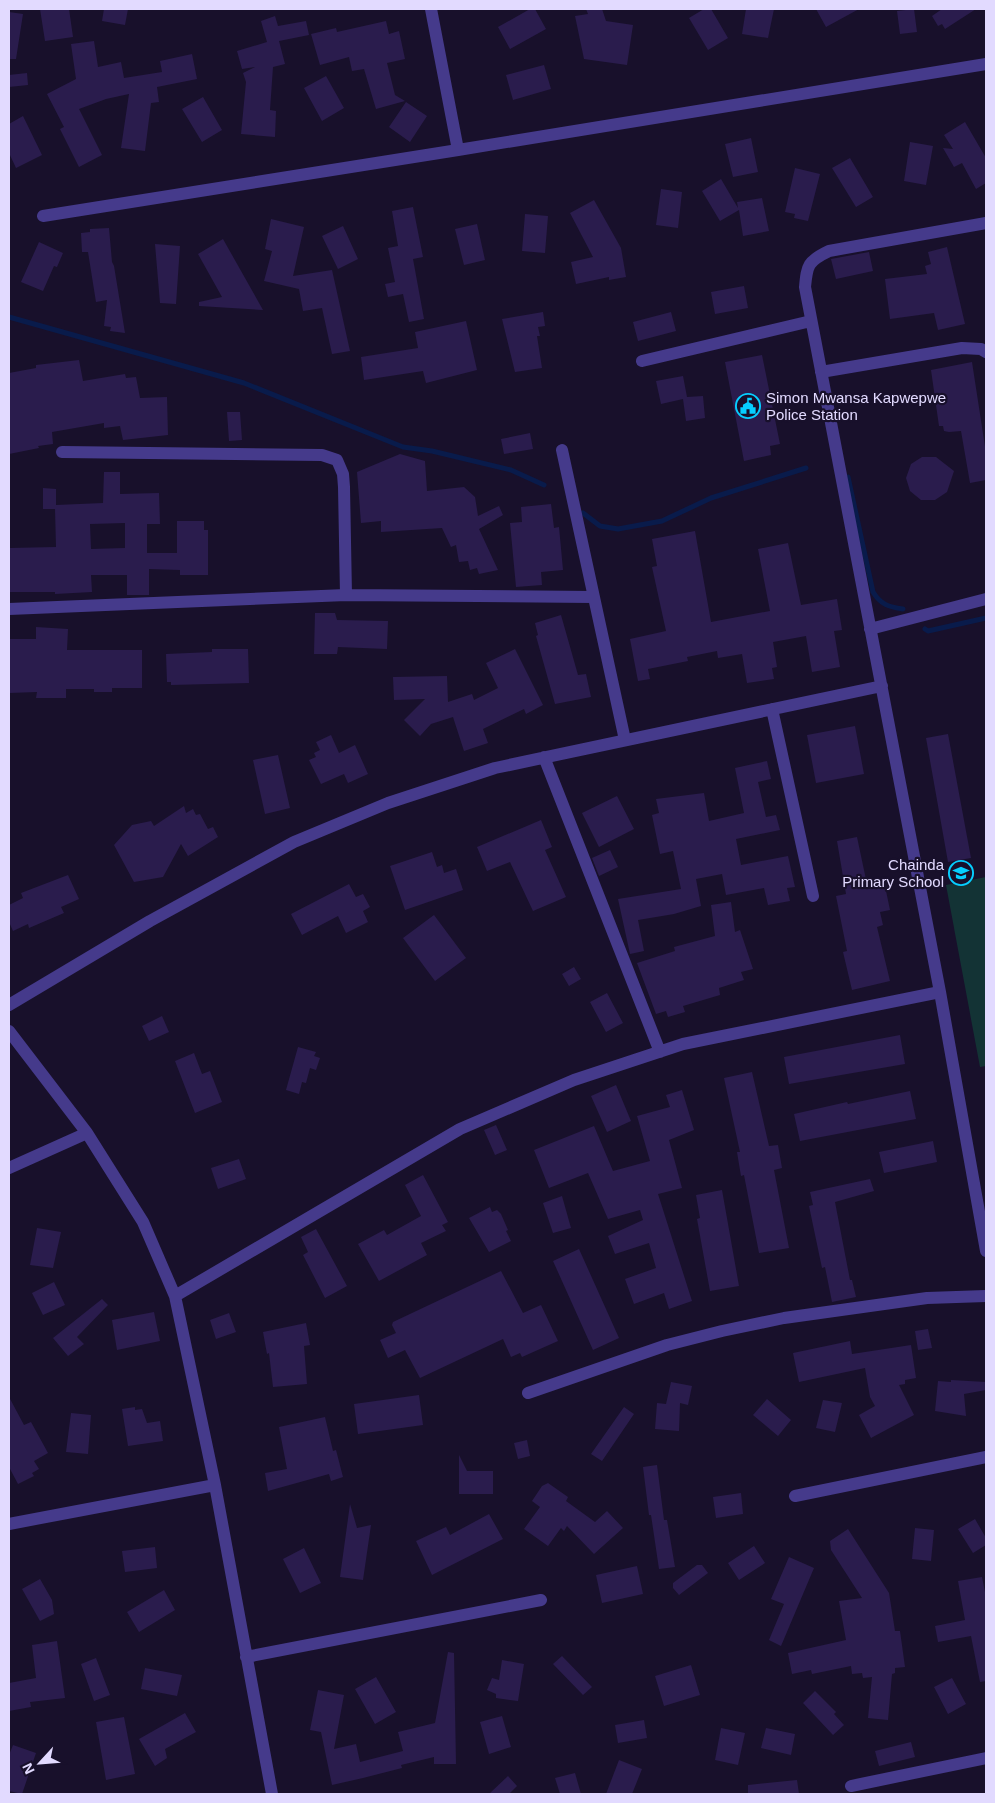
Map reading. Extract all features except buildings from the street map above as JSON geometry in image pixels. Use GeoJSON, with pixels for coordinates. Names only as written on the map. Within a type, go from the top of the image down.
{"type":"FeatureCollection","features":[{"type":"Feature","properties":{"kind":"street"},"geometry":{"type":"LineString","coordinates":[[431,9],[458,150]]}},
{"type":"Feature","properties":{"kind":"street"},"geometry":{"type":"LineString","coordinates":[[43,216],[986,64]]}},
{"type":"Feature","properties":{"kind":"street"},"geometry":{"type":"LineString","coordinates":[[986,223],[829,251],[816,257],[806,267],[805,287],[940,992],[986,1251]]}},
{"type":"Feature","properties":{"kind":"street"},"geometry":{"type":"LineString","coordinates":[[642,361],[811,321]]}},
{"type":"Feature","properties":{"kind":"street"},"geometry":{"type":"LineString","coordinates":[[821,372],[962,348],[981,348],[986,352]]}},
{"type":"Feature","properties":{"kind":"street"},"geometry":{"type":"LineString","coordinates":[[562,450],[625,740]]}},
{"type":"Feature","properties":{"kind":"street"},"geometry":{"type":"LineString","coordinates":[[62,452],[322,455],[337,460],[343,474],[344,488],[346,595]]}},
{"type":"Feature","properties":{"kind":"street"},"geometry":{"type":"LineString","coordinates":[[9,609],[346,595],[593,597]]}},
{"type":"Feature","properties":{"kind":"street"},"geometry":{"type":"LineString","coordinates":[[870,629],[986,599]]}},
{"type":"Feature","properties":{"kind":"street"},"geometry":{"type":"LineString","coordinates":[[9,1005],[150,921],[294,842],[388,803],[495,768],[882,686]]}},
{"type":"Feature","properties":{"kind":"street"},"geometry":{"type":"LineString","coordinates":[[772,709],[813,896]]}},
{"type":"Feature","properties":{"kind":"street"},"geometry":{"type":"LineString","coordinates":[[544,757],[660,1052]]}},
{"type":"Feature","properties":{"kind":"street"},"geometry":{"type":"LineString","coordinates":[[175,1296],[460,1129],[574,1080],[683,1044],[940,992]]}},
{"type":"Feature","properties":{"kind":"street"},"geometry":{"type":"LineString","coordinates":[[9,1031],[87,1133],[143,1222],[175,1296],[215,1485],[272,1794]]}},
{"type":"Feature","properties":{"kind":"street"},"geometry":{"type":"LineString","coordinates":[[9,1168],[87,1133]]}},
{"type":"Feature","properties":{"kind":"street"},"geometry":{"type":"LineString","coordinates":[[528,1394],[659,1348],[722,1330],[784,1318],[927,1298],[986,1296]]}},
{"type":"Feature","properties":{"kind":"street"},"geometry":{"type":"LineString","coordinates":[[795,1496],[986,1456]]}},
{"type":"Feature","properties":{"kind":"street"},"geometry":{"type":"LineString","coordinates":[[9,1524],[215,1485]]}},
{"type":"Feature","properties":{"kind":"street"},"geometry":{"type":"LineString","coordinates":[[246,1656],[541,1600]]}},
{"type":"Feature","properties":{"kind":"street"},"geometry":{"type":"LineString","coordinates":[[851,1786],[986,1758]]}},
{"type":"Feature","properties":{"kind":"green space"},"geometry":{"type":"Polygon","coordinates":[[[986,877],[986,1066],[980,1067],[946,885],[986,877]]]}},
{"type":"Feature","properties":{"kind":"waterway"},"geometry":{"type":"LineString","coordinates":[[9,317],[244,383],[403,447],[432,451],[511,470],[544,485]]}},
{"type":"Feature","properties":{"kind":"waterway"},"geometry":{"type":"LineString","coordinates":[[583,513],[600,526],[618,529],[662,521],[711,498],[806,468]]}},
{"type":"Feature","properties":{"kind":"waterway"},"geometry":{"type":"LineString","coordinates":[[848,477],[873,592],[886,605],[903,609]]}},
{"type":"Feature","properties":{"kind":"waterway"},"geometry":{"type":"LineString","coordinates":[[925,629],[928,631],[986,618]]}},
{"type":"Feature","properties":{"kind":"place","name":"Simon Mwansa Kapwepwe Police Station"},"geometry":{"type":"Point","coordinates":[748,406]}},
{"type":"Feature","properties":{"kind":"place","name":"Chainda Primary School"},"geometry":{"type":"Point","coordinates":[961,873]}}]}
